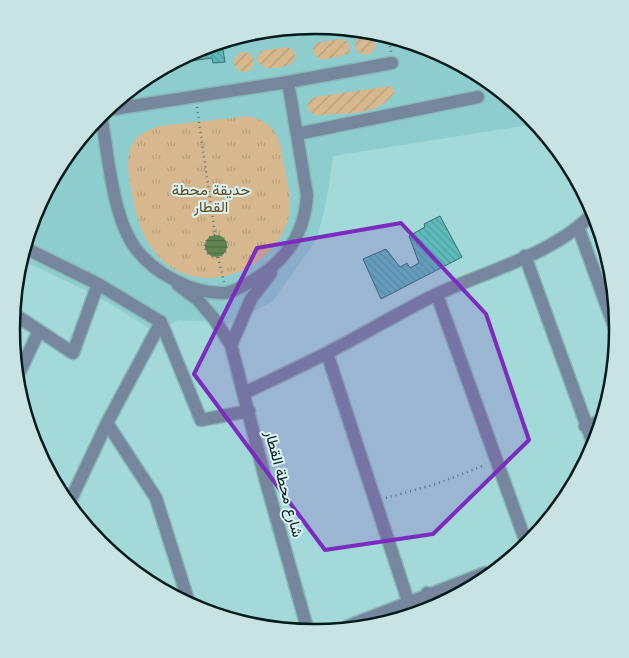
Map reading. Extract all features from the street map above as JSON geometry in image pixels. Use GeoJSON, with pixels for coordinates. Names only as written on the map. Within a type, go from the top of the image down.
{"type":"FeatureCollection","features":[{"type":"Feature","properties":{"kind":"street"},"geometry":{"type":"LineString","coordinates":[[120,108],[195,98],[392,63]]}},
{"type":"Feature","properties":{"kind":"street"},"geometry":{"type":"LineString","coordinates":[[231,345],[251,299],[291,246],[306,213],[307,195],[288,82]]}},
{"type":"Feature","properties":{"kind":"street"},"geometry":{"type":"LineString","coordinates":[[298,134],[478,97]]}},
{"type":"Feature","properties":{"kind":"street"},"geometry":{"type":"LineString","coordinates":[[103,124],[118,211],[125,232],[136,249],[162,273],[201,289],[226,293],[262,276],[279,261]]}},
{"type":"Feature","properties":{"kind":"street"},"geometry":{"type":"LineString","coordinates":[[244,393],[327,353],[437,295],[525,256],[578,227],[588,218]]}},
{"type":"Feature","properties":{"kind":"street"},"geometry":{"type":"LineString","coordinates":[[578,227],[608,309]]}},
{"type":"Feature","properties":{"kind":"street"},"geometry":{"type":"LineString","coordinates":[[31,251],[98,284],[161,322],[202,420],[249,411]]}},
{"type":"Feature","properties":{"kind":"street"},"geometry":{"type":"LineString","coordinates":[[525,256],[589,435]]}},
{"type":"Feature","properties":{"kind":"street","name":"شارع محطة القطار"},"geometry":{"type":"LineString","coordinates":[[162,273],[198,300],[215,320],[231,345],[265,478],[306,624]]}},
{"type":"Feature","properties":{"kind":"street"},"geometry":{"type":"LineString","coordinates":[[21,318],[73,353],[98,284]]}},
{"type":"Feature","properties":{"kind":"street"},"geometry":{"type":"LineString","coordinates":[[437,295],[524,536]]}},
{"type":"Feature","properties":{"kind":"street"},"geometry":{"type":"LineString","coordinates":[[72,496],[107,423],[161,322]]}},
{"type":"Feature","properties":{"kind":"street"},"geometry":{"type":"LineString","coordinates":[[23,365],[39,331]]}},
{"type":"Feature","properties":{"kind":"street"},"geometry":{"type":"LineString","coordinates":[[327,353],[408,601]]}},
{"type":"Feature","properties":{"kind":"street"},"geometry":{"type":"LineString","coordinates":[[107,423],[156,498],[187,594]]}},
{"type":"Feature","properties":{"kind":"street"},"geometry":{"type":"LineString","coordinates":[[585,426],[593,424]]}},
{"type":"Feature","properties":{"kind":"street"},"geometry":{"type":"LineString","coordinates":[[364,619],[427,593],[473,577]]}},
{"type":"Feature","properties":{"kind":"street"},"geometry":{"type":"LineString","coordinates":[[427,593],[429,600]]}},
{"type":"Feature","properties":{"kind":"path"},"geometry":{"type":"LineString","coordinates":[[195,98],[215,234]]}},
{"type":"Feature","properties":{"kind":"path"},"geometry":{"type":"LineString","coordinates":[[215,234],[223,236],[228,246],[225,253],[218,257],[211,256],[205,247],[209,237],[215,234]]}},
{"type":"Feature","properties":{"kind":"path"},"geometry":{"type":"LineString","coordinates":[[218,257],[226,293]]}},
{"type":"Feature","properties":{"kind":"path"},"geometry":{"type":"LineString","coordinates":[[376,501],[436,484],[496,461]]}},
{"type":"Feature","properties":{"kind":"highlighted area"},"geometry":{"type":"Polygon","coordinates":[[[401,223],[486,314],[529,440],[433,534],[325,550],[194,374],[257,248],[401,223]]]}},
{"type":"Feature","properties":{"kind":"shaded area"},"geometry":{"type":"Polygon","coordinates":[[[295,35],[334,35],[372,40],[409,50],[462,74],[494,95],[527,125],[333,156],[327,198],[317,239],[272,302],[230,323],[178,320],[157,333],[94,294],[28,263],[42,216],[70,165],[106,121],[135,95],[151,84],[202,57],[257,40],[295,35]]]}},
{"type":"Feature","properties":{"kind":"shaded area"},"geometry":{"type":"Polygon","coordinates":[[[216,235],[224,238],[227,246],[224,254],[216,257],[208,254],[205,246],[208,238],[216,235]]]}},
{"type":"Feature","properties":{"kind":"green space"},"geometry":{"type":"Polygon","coordinates":[[[358,38],[374,41],[374,49],[369,54],[361,54],[356,49],[355,45],[358,38]]]}},
{"type":"Feature","properties":{"kind":"green space"},"geometry":{"type":"Polygon","coordinates":[[[339,39],[345,40],[349,44],[348,54],[323,60],[315,56],[313,48],[317,43],[339,39]]]}},
{"type":"Feature","properties":{"kind":"green space"},"geometry":{"type":"Polygon","coordinates":[[[286,47],[292,49],[295,54],[295,59],[289,65],[265,68],[258,62],[258,56],[261,51],[286,47]]]}},
{"type":"Feature","properties":{"kind":"green space"},"geometry":{"type":"Polygon","coordinates":[[[244,52],[251,55],[254,62],[251,69],[244,72],[237,69],[234,62],[237,55],[244,52]]]}},
{"type":"Feature","properties":{"kind":"green space"},"geometry":{"type":"Polygon","coordinates":[[[391,86],[395,92],[388,100],[370,110],[316,115],[311,113],[308,108],[308,103],[314,97],[391,86]]]}},
{"type":"Feature","properties":{"kind":"green space","name":"حديقة محطة القطار"},"geometry":{"type":"Polygon","coordinates":[[[248,116],[259,119],[267,124],[277,135],[280,142],[290,202],[287,222],[282,235],[263,258],[237,273],[208,278],[191,276],[176,270],[154,252],[140,225],[135,210],[128,161],[133,143],[148,130],[161,126],[248,116]]]}},
{"type":"Feature","properties":{"kind":"building"},"geometry":{"type":"Polygon","coordinates":[[[223,49],[225,62],[213,63],[212,58],[194,61],[223,49]]]}},
{"type":"Feature","properties":{"kind":"building"},"geometry":{"type":"Polygon","coordinates":[[[440,216],[462,257],[381,299],[363,259],[386,249],[400,267],[407,263],[410,268],[419,263],[409,236],[425,227],[424,224],[440,216]]]}}]}
